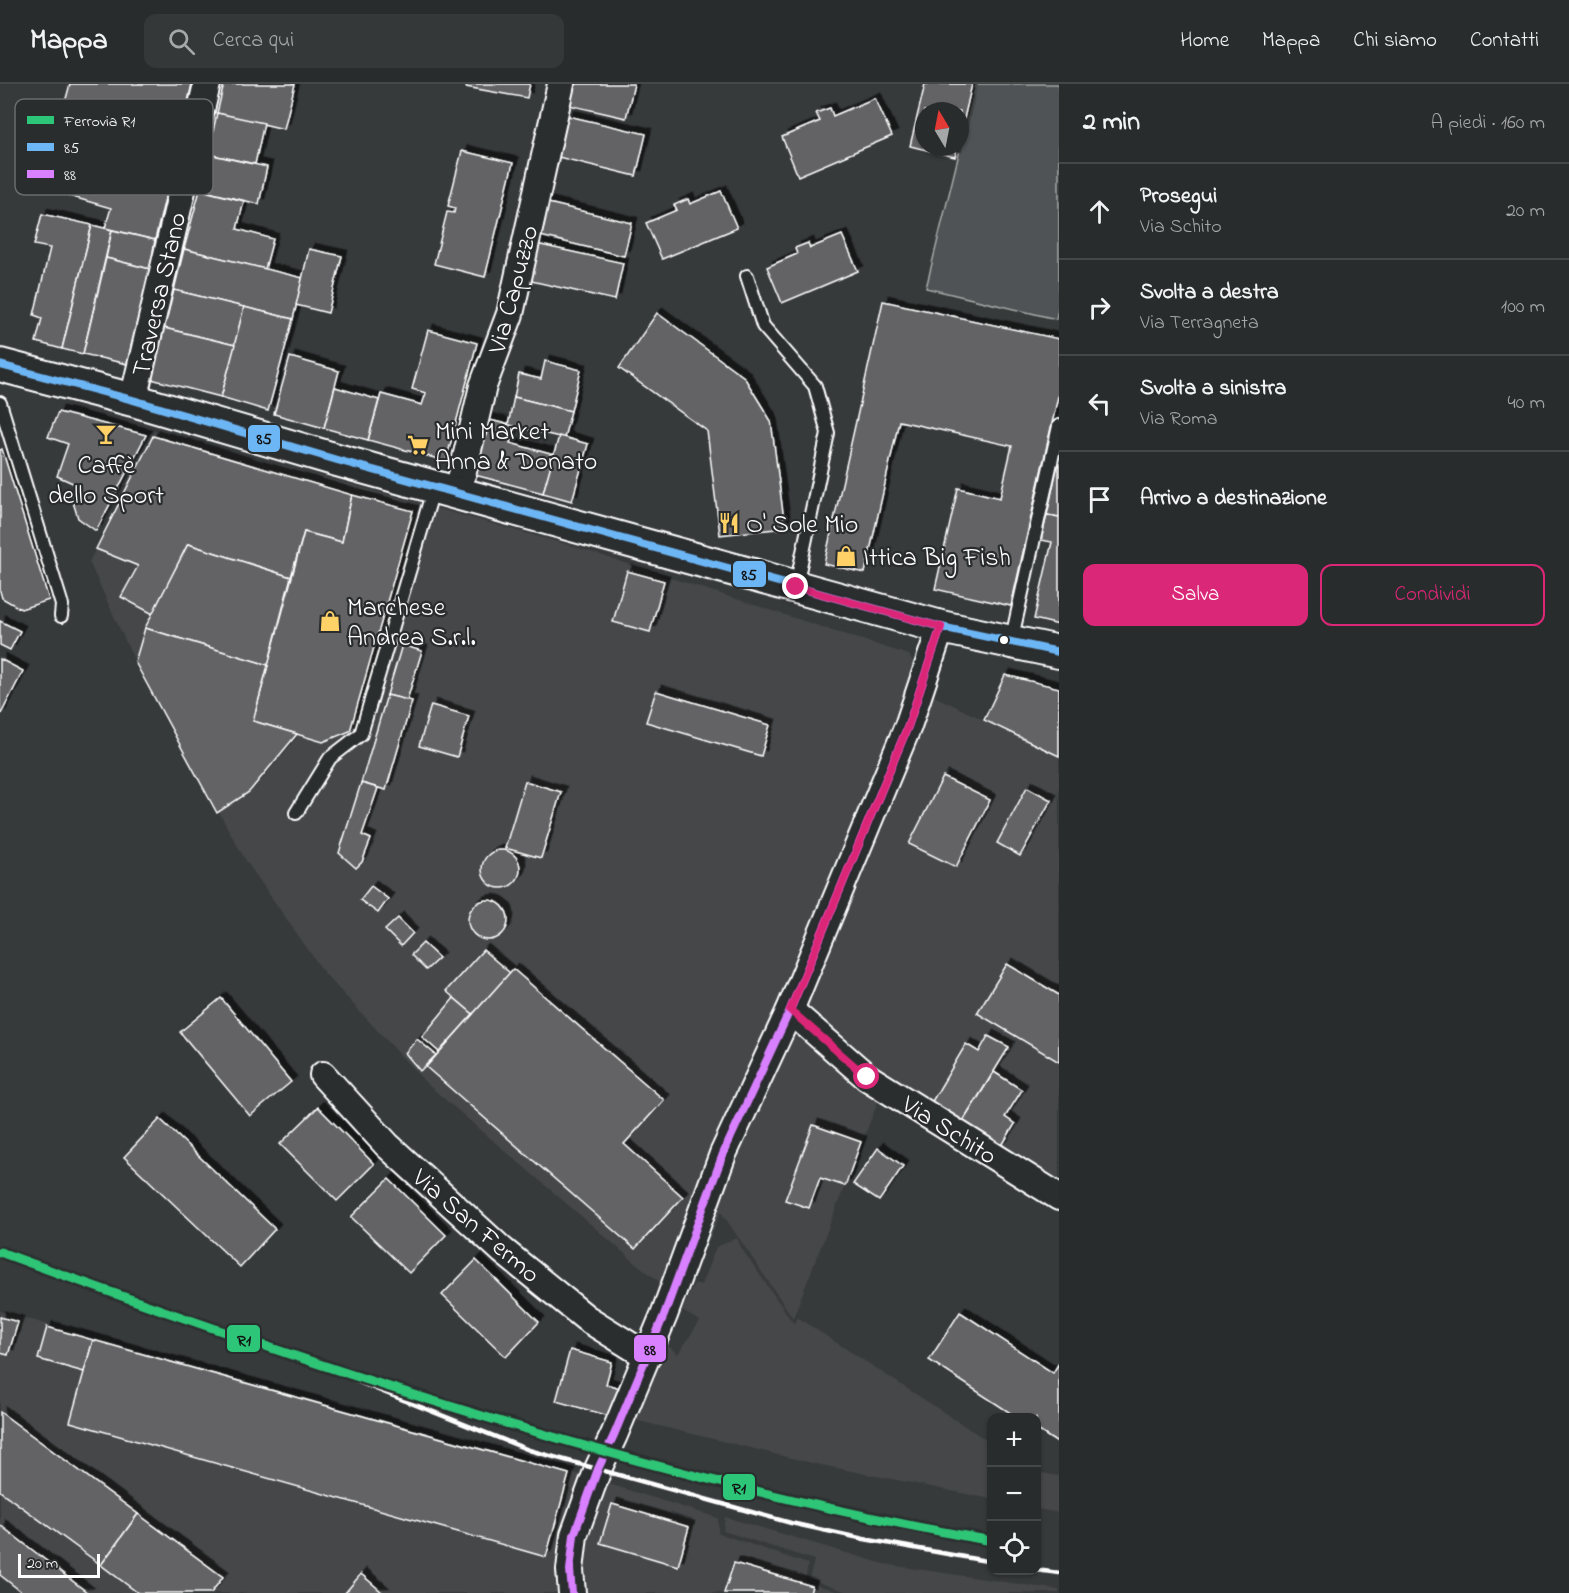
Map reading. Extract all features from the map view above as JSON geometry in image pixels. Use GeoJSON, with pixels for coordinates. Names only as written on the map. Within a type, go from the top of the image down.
{"type":"FeatureCollection","features":[{"type":"Feature","properties":{"kind":"street","name":"Traversa Stano"},"geometry":{"type":"LineString","coordinates":[[204,99],[207,84]]}},
{"type":"Feature","properties":{"kind":"street","name":"Via Capuzzo"},"geometry":{"type":"LineString","coordinates":[[446,489],[510,314],[561,84]]}},
{"type":"Feature","properties":{"kind":"street","name":"Traversa Stano"},"geometry":{"type":"LineString","coordinates":[[134,400],[181,195]]}},
{"type":"Feature","properties":{"kind":"street"},"geometry":{"type":"LineString","coordinates":[[0,365],[134,400],[941,627],[1059,652]]}},
{"type":"Feature","properties":{"kind":"street"},"geometry":{"type":"LineString","coordinates":[[572,1593],[570,1570],[574,1534],[598,1469],[647,1356],[723,1154],[790,1010],[908,726],[941,627]]}},
{"type":"Feature","properties":{"kind":"street","name":"Via Schito"},"geometry":{"type":"LineString","coordinates":[[790,1010],[867,1077],[1059,1197]]}},
{"type":"Feature","properties":{"kind":"street","name":"Via San Fermo"},"geometry":{"type":"LineString","coordinates":[[323,1075],[387,1145],[503,1251],[586,1318],[647,1356]]}},
{"type":"Feature","properties":{"kind":"lane"},"geometry":{"type":"LineString","coordinates":[[747,276],[764,326],[815,386],[828,432],[796,587]]}},
{"type":"Feature","properties":{"kind":"lane"},"geometry":{"type":"LineString","coordinates":[[0,403],[62,605],[61,616]]}},
{"type":"Feature","properties":{"kind":"lane"},"geometry":{"type":"LineString","coordinates":[[1011,642],[1059,426]]}},
{"type":"Feature","properties":{"kind":"lane"},"geometry":{"type":"LineString","coordinates":[[296,813],[330,758],[361,734],[446,489]]}},
{"type":"Feature","properties":{"kind":"shaded area"},"geometry":{"type":"Polygon","coordinates":[[[976,84],[1059,84],[1059,305],[1056,319],[926,288],[958,156],[969,156],[969,113],[976,84]]]}},
{"type":"Feature","properties":{"kind":"shaded area"},"geometry":{"type":"Polygon","coordinates":[[[154,430],[569,545],[909,655],[934,696],[1059,756],[1059,1198],[888,1076],[793,1318],[721,1212],[683,1300],[637,1264],[427,1084],[325,974],[246,861],[135,662],[89,562],[154,430]]]}},
{"type":"Feature","properties":{"kind":"shaded area"},"geometry":{"type":"Polygon","coordinates":[[[737,1238],[742,1249],[794,1324],[797,1317],[987,1440],[987,1498],[816,1464],[634,1420],[667,1345],[678,1354],[700,1321],[682,1311],[694,1283],[701,1285],[716,1247],[737,1238]]]}},
{"type":"Feature","properties":{"kind":"shaded area"},"geometry":{"type":"Polygon","coordinates":[[[0,1311],[577,1474],[718,1518],[718,1533],[808,1564],[805,1581],[842,1593],[21,1593],[0,1577],[0,1311]]]}},
{"type":"Feature","properties":{"kind":"shaded area"},"geometry":{"type":"Polygon","coordinates":[[[1041,1473],[1059,1476],[1059,1513],[1041,1510],[1041,1473]]]}},
{"type":"Feature","properties":{"kind":"shaded area"},"geometry":{"type":"Polygon","coordinates":[[[725,1517],[884,1564],[1059,1590],[1059,1593],[850,1593],[809,1579],[814,1560],[723,1531],[725,1517]]]}},
{"type":"Feature","properties":{"kind":"building"},"geometry":{"type":"Polygon","coordinates":[[[70,84],[192,84],[189,99],[66,99],[70,84]]]}},
{"type":"Feature","properties":{"kind":"building"},"geometry":{"type":"Polygon","coordinates":[[[224,84],[295,84],[284,129],[217,113],[224,84]]]}},
{"type":"Feature","properties":{"kind":"building"},"geometry":{"type":"Polygon","coordinates":[[[466,84],[530,84],[527,98],[466,87],[466,84]]]}},
{"type":"Feature","properties":{"kind":"building"},"geometry":{"type":"Polygon","coordinates":[[[574,84],[634,84],[626,118],[569,105],[574,84]]]}},
{"type":"Feature","properties":{"kind":"building"},"geometry":{"type":"Polygon","coordinates":[[[925,84],[972,84],[968,102],[921,102],[925,84]]]}},
{"type":"Feature","properties":{"kind":"building"},"geometry":{"type":"Polygon","coordinates":[[[875,98],[892,136],[798,176],[782,137],[820,121],[816,113],[830,108],[833,116],[875,98]]]}},
{"type":"Feature","properties":{"kind":"building"},"geometry":{"type":"Polygon","coordinates":[[[217,113],[264,123],[255,164],[213,155],[213,131],[217,113]]]}},
{"type":"Feature","properties":{"kind":"building"},"geometry":{"type":"Polygon","coordinates":[[[568,116],[646,134],[636,176],[558,157],[568,116]]]}},
{"type":"Feature","properties":{"kind":"building"},"geometry":{"type":"Polygon","coordinates":[[[915,125],[915,147],[910,146],[915,125]]]}},
{"type":"Feature","properties":{"kind":"building"},"geometry":{"type":"Polygon","coordinates":[[[462,151],[513,163],[485,277],[434,264],[447,212],[454,213],[455,208],[448,206],[462,151]]]}},
{"type":"Feature","properties":{"kind":"building"},"geometry":{"type":"Polygon","coordinates":[[[213,155],[267,167],[259,204],[213,193],[213,155]]]}},
{"type":"Feature","properties":{"kind":"building"},"geometry":{"type":"Polygon","coordinates":[[[721,191],[737,228],[662,259],[646,223],[677,210],[674,205],[688,199],[690,204],[721,191]]]}},
{"type":"Feature","properties":{"kind":"building"},"geometry":{"type":"Polygon","coordinates":[[[213,193],[244,201],[237,229],[273,239],[265,269],[184,249],[199,195],[213,193]]]}},
{"type":"Feature","properties":{"kind":"building"},"geometry":{"type":"Polygon","coordinates":[[[166,195],[155,240],[105,228],[111,208],[69,196],[166,195]]]}},
{"type":"Feature","properties":{"kind":"building"},"geometry":{"type":"Polygon","coordinates":[[[544,202],[632,223],[624,256],[536,235],[544,202]]]}},
{"type":"Feature","properties":{"kind":"building"},"geometry":{"type":"Polygon","coordinates":[[[42,214],[92,225],[62,349],[36,342],[42,318],[34,315],[50,248],[34,245],[42,214]]]}},
{"type":"Feature","properties":{"kind":"building"},"geometry":{"type":"Polygon","coordinates":[[[92,225],[112,230],[83,354],[62,349],[92,225]]]}},
{"type":"Feature","properties":{"kind":"building"},"geometry":{"type":"Polygon","coordinates":[[[112,230],[155,240],[150,269],[106,258],[112,230]]]}},
{"type":"Feature","properties":{"kind":"building"},"geometry":{"type":"Polygon","coordinates":[[[842,235],[858,271],[782,303],[767,267],[797,254],[795,248],[808,243],[810,248],[842,235]]]}},
{"type":"Feature","properties":{"kind":"building"},"geometry":{"type":"Polygon","coordinates":[[[536,244],[623,263],[615,300],[527,280],[536,244]]]}},
{"type":"Feature","properties":{"kind":"building"},"geometry":{"type":"Polygon","coordinates":[[[184,249],[303,278],[293,319],[174,290],[184,249]]]}},
{"type":"Feature","properties":{"kind":"building"},"geometry":{"type":"Polygon","coordinates":[[[309,249],[342,256],[328,313],[296,305],[309,249]]]}},
{"type":"Feature","properties":{"kind":"building"},"geometry":{"type":"Polygon","coordinates":[[[106,258],[150,269],[127,364],[83,354],[106,258]]]}},
{"type":"Feature","properties":{"kind":"building"},"geometry":{"type":"Polygon","coordinates":[[[174,290],[244,307],[235,345],[164,328],[174,290]]]}},
{"type":"Feature","properties":{"kind":"building"},"geometry":{"type":"Polygon","coordinates":[[[883,301],[1059,339],[1059,392],[1011,606],[935,589],[958,488],[1000,498],[1012,446],[899,421],[865,573],[824,564],[883,301]]]}},
{"type":"Feature","properties":{"kind":"building"},"geometry":{"type":"Polygon","coordinates":[[[244,307],[293,319],[268,411],[221,397],[244,307]]]}},
{"type":"Feature","properties":{"kind":"building"},"geometry":{"type":"Polygon","coordinates":[[[657,313],[744,377],[771,421],[785,528],[720,535],[707,431],[619,368],[657,313]]]}},
{"type":"Feature","properties":{"kind":"building"},"geometry":{"type":"Polygon","coordinates":[[[164,328],[235,345],[221,397],[151,379],[164,328]]]}},
{"type":"Feature","properties":{"kind":"building"},"geometry":{"type":"Polygon","coordinates":[[[428,330],[477,343],[446,461],[368,440],[381,394],[422,405],[426,393],[412,389],[428,330]]]}},
{"type":"Feature","properties":{"kind":"building"},"geometry":{"type":"Polygon","coordinates":[[[290,357],[339,371],[324,428],[274,414],[290,357]]]}},
{"type":"Feature","properties":{"kind":"building"},"geometry":{"type":"Polygon","coordinates":[[[545,361],[581,370],[571,411],[514,397],[519,374],[541,379],[545,361]]]}},
{"type":"Feature","properties":{"kind":"building"},"geometry":{"type":"Polygon","coordinates":[[[335,387],[379,400],[368,440],[324,428],[335,387]]]}},
{"type":"Feature","properties":{"kind":"building"},"geometry":{"type":"Polygon","coordinates":[[[514,397],[571,411],[564,438],[508,425],[514,397]]]}},
{"type":"Feature","properties":{"kind":"building"},"geometry":{"type":"Polygon","coordinates":[[[58,412],[146,435],[96,531],[78,518],[72,499],[75,484],[57,476],[68,444],[48,437],[58,412]]]}},
{"type":"Feature","properties":{"kind":"building"},"geometry":{"type":"Polygon","coordinates":[[[486,419],[514,426],[510,443],[554,455],[543,493],[471,474],[486,419]]]}},
{"type":"Feature","properties":{"kind":"building"},"geometry":{"type":"Polygon","coordinates":[[[153,436],[352,495],[342,542],[304,532],[291,577],[188,544],[153,614],[121,597],[138,566],[96,549],[153,436]]]}},
{"type":"Feature","properties":{"kind":"building"},"geometry":{"type":"Polygon","coordinates":[[[559,436],[588,444],[572,501],[543,493],[559,436]]]}},
{"type":"Feature","properties":{"kind":"building"},"geometry":{"type":"Polygon","coordinates":[[[2,449],[49,600],[21,609],[2,598],[0,591],[0,450],[2,449]]]}},
{"type":"Feature","properties":{"kind":"building"},"geometry":{"type":"Polygon","coordinates":[[[1059,464],[1059,517],[1047,515],[1059,464]]]}},
{"type":"Feature","properties":{"kind":"building","name":"Marchese Andrea S.r.l."},"geometry":{"type":"Polygon","coordinates":[[[352,495],[413,511],[350,731],[323,742],[253,721],[304,532],[342,542],[352,495]]]}},
{"type":"Feature","properties":{"kind":"building"},"geometry":{"type":"Polygon","coordinates":[[[1047,515],[1059,517],[1059,625],[1034,619],[1052,542],[1041,540],[1047,515]]]}},
{"type":"Feature","properties":{"kind":"building"},"geometry":{"type":"Polygon","coordinates":[[[188,544],[291,577],[268,665],[145,628],[188,544]]]}},
{"type":"Feature","properties":{"kind":"building"},"geometry":{"type":"Polygon","coordinates":[[[627,571],[664,581],[650,632],[613,622],[627,571]]]}},
{"type":"Feature","properties":{"kind":"building"},"geometry":{"type":"Polygon","coordinates":[[[0,621],[20,631],[10,650],[0,645],[0,621]]]}},
{"type":"Feature","properties":{"kind":"building"},"geometry":{"type":"Polygon","coordinates":[[[145,628],[268,665],[253,721],[297,734],[249,792],[217,813],[135,662],[145,628]]]}},
{"type":"Feature","properties":{"kind":"building"},"geometry":{"type":"Polygon","coordinates":[[[402,645],[422,651],[407,700],[387,695],[402,645]]]}},
{"type":"Feature","properties":{"kind":"building"},"geometry":{"type":"Polygon","coordinates":[[[0,659],[23,671],[0,716],[0,659]]]}},
{"type":"Feature","properties":{"kind":"building"},"geometry":{"type":"Polygon","coordinates":[[[1005,675],[1059,688],[1059,756],[984,720],[1005,675]]]}},
{"type":"Feature","properties":{"kind":"building"},"geometry":{"type":"Polygon","coordinates":[[[656,691],[770,725],[761,756],[646,722],[656,691]]]}},
{"type":"Feature","properties":{"kind":"building"},"geometry":{"type":"Polygon","coordinates":[[[387,695],[412,701],[386,790],[361,783],[387,695]]]}},
{"type":"Feature","properties":{"kind":"building"},"geometry":{"type":"Polygon","coordinates":[[[431,705],[469,716],[457,757],[419,746],[431,705]]]}},
{"type":"Feature","properties":{"kind":"building"},"geometry":{"type":"Polygon","coordinates":[[[943,777],[990,800],[956,867],[909,844],[943,777]]]}},
{"type":"Feature","properties":{"kind":"building"},"geometry":{"type":"Polygon","coordinates":[[[525,781],[561,792],[541,858],[505,848],[525,781]]]}},
{"type":"Feature","properties":{"kind":"building"},"geometry":{"type":"Polygon","coordinates":[[[361,783],[378,788],[362,835],[371,839],[362,862],[356,868],[339,853],[361,783]]]}},
{"type":"Feature","properties":{"kind":"building"},"geometry":{"type":"Polygon","coordinates":[[[1027,787],[1051,800],[1020,856],[997,843],[1027,787]]]}},
{"type":"Feature","properties":{"kind":"building"},"geometry":{"type":"Polygon","coordinates":[[[501,850],[515,855],[520,869],[515,883],[501,888],[487,883],[482,869],[487,855],[501,850]]]}},
{"type":"Feature","properties":{"kind":"building"},"geometry":{"type":"Polygon","coordinates":[[[371,886],[388,899],[378,913],[360,900],[371,886]]]}},
{"type":"Feature","properties":{"kind":"building"},"geometry":{"type":"Polygon","coordinates":[[[488,900],[502,906],[508,920],[502,934],[488,940],[474,934],[468,920],[474,906],[488,900]]]}},
{"type":"Feature","properties":{"kind":"building"},"geometry":{"type":"Polygon","coordinates":[[[398,918],[413,933],[401,946],[385,930],[398,918]]]}},
{"type":"Feature","properties":{"kind":"building"},"geometry":{"type":"Polygon","coordinates":[[[423,943],[439,958],[426,970],[411,955],[423,943]]]}},
{"type":"Feature","properties":{"kind":"building"},"geometry":{"type":"Polygon","coordinates":[[[483,950],[510,973],[473,1014],[446,991],[483,950]]]}},
{"type":"Feature","properties":{"kind":"building"},"geometry":{"type":"Polygon","coordinates":[[[1007,964],[1059,995],[1059,1062],[977,1013],[1007,964]]]}},
{"type":"Feature","properties":{"kind":"building"},"geometry":{"type":"Polygon","coordinates":[[[513,969],[664,1100],[624,1144],[683,1197],[635,1249],[426,1067],[513,969]]]}},
{"type":"Feature","properties":{"kind":"building"},"geometry":{"type":"Polygon","coordinates":[[[221,998],[291,1082],[250,1116],[180,1032],[221,998]]]}},
{"type":"Feature","properties":{"kind":"building"},"geometry":{"type":"Polygon","coordinates":[[[454,998],[473,1014],[439,1052],[422,1037],[454,998]]]}},
{"type":"Feature","properties":{"kind":"building"},"geometry":{"type":"Polygon","coordinates":[[[988,1036],[1009,1047],[962,1123],[931,1103],[966,1044],[979,1052],[988,1036]]]}},
{"type":"Feature","properties":{"kind":"building"},"geometry":{"type":"Polygon","coordinates":[[[417,1039],[436,1055],[420,1071],[405,1053],[417,1039]]]}},
{"type":"Feature","properties":{"kind":"building"},"geometry":{"type":"Polygon","coordinates":[[[994,1072],[1022,1090],[1005,1117],[1015,1124],[1001,1147],[962,1123],[994,1072]]]}},
{"type":"Feature","properties":{"kind":"building"},"geometry":{"type":"Polygon","coordinates":[[[318,1107],[374,1164],[337,1201],[280,1144],[318,1107]]]}},
{"type":"Feature","properties":{"kind":"building"},"geometry":{"type":"Polygon","coordinates":[[[160,1119],[275,1229],[240,1267],[124,1157],[160,1119]]]}},
{"type":"Feature","properties":{"kind":"building"},"geometry":{"type":"Polygon","coordinates":[[[813,1125],[861,1142],[845,1186],[820,1178],[809,1208],[785,1200],[813,1125]]]}},
{"type":"Feature","properties":{"kind":"building"},"geometry":{"type":"Polygon","coordinates":[[[878,1148],[903,1166],[879,1201],[853,1184],[878,1148]]]}},
{"type":"Feature","properties":{"kind":"building"},"geometry":{"type":"Polygon","coordinates":[[[389,1179],[446,1235],[409,1273],[351,1217],[389,1179]]]}},
{"type":"Feature","properties":{"kind":"building"},"geometry":{"type":"Polygon","coordinates":[[[476,1260],[539,1322],[506,1357],[442,1295],[476,1260]]]}},
{"type":"Feature","properties":{"kind":"building"},"geometry":{"type":"Polygon","coordinates":[[[960,1312],[1053,1373],[1059,1363],[1059,1444],[1041,1432],[1041,1413],[1010,1413],[929,1360],[960,1312]]]}},
{"type":"Feature","properties":{"kind":"building"},"geometry":{"type":"Polygon","coordinates":[[[0,1317],[18,1322],[8,1355],[0,1353],[0,1317]]]}},
{"type":"Feature","properties":{"kind":"building"},"geometry":{"type":"Polygon","coordinates":[[[47,1327],[93,1340],[84,1372],[38,1359],[47,1327]]]}},
{"type":"Feature","properties":{"kind":"building"},"geometry":{"type":"Polygon","coordinates":[[[93,1340],[569,1474],[546,1557],[70,1422],[93,1340]]]}},
{"type":"Feature","properties":{"kind":"building"},"geometry":{"type":"Polygon","coordinates":[[[570,1350],[612,1362],[606,1384],[620,1388],[613,1417],[556,1401],[570,1350]]]}},
{"type":"Feature","properties":{"kind":"building"},"geometry":{"type":"Polygon","coordinates":[[[0,1412],[138,1514],[101,1565],[0,1491],[0,1412]]]}},
{"type":"Feature","properties":{"kind":"building"},"geometry":{"type":"Polygon","coordinates":[[[612,1504],[689,1527],[678,1566],[600,1543],[612,1504]]]}},
{"type":"Feature","properties":{"kind":"building"},"geometry":{"type":"Polygon","coordinates":[[[138,1514],[223,1577],[211,1593],[138,1593],[101,1565],[138,1514]]]}},
{"type":"Feature","properties":{"kind":"building"},"geometry":{"type":"Polygon","coordinates":[[[0,1525],[88,1593],[23,1593],[0,1575],[0,1525]]]}},
{"type":"Feature","properties":{"kind":"building"},"geometry":{"type":"Polygon","coordinates":[[[734,1563],[812,1586],[810,1593],[724,1593],[734,1563]]]}},
{"type":"Feature","properties":{"kind":"building"},"geometry":{"type":"Polygon","coordinates":[[[361,1574],[383,1593],[345,1593],[361,1574]]]}},
{"type":"Feature","properties":{"kind":"railway"},"geometry":{"type":"LineString","coordinates":[[308,1362],[529,1450],[791,1523],[987,1561]]}},
{"type":"Feature","properties":{"kind":"railway"},"geometry":{"type":"LineString","coordinates":[[1041,1571],[1059,1573]]}},
{"type":"Feature","properties":{"kind":"rail line","name":"R1"},"geometry":{"type":"LineString","coordinates":[[0,1252],[244,1339],[490,1418],[739,1487],[865,1516],[987,1540]]}},
{"type":"Feature","properties":{"kind":"transit line","name":"85"},"geometry":{"type":"LineString","coordinates":[[0,365],[133,400],[337,460],[941,627],[1059,652]]}},
{"type":"Feature","properties":{"kind":"transit line","name":"88"},"geometry":{"type":"LineString","coordinates":[[572,1593],[570,1570],[574,1535],[598,1469],[664,1315],[723,1154],[790,1010],[908,726],[941,627]]}},
{"type":"Feature","properties":{"kind":"place","name":"Caffè dello Sport"},"geometry":{"type":"Point","coordinates":[106,434]}},
{"type":"Feature","properties":{"kind":"place","name":"Mini Market Anna & Donato"},"geometry":{"type":"Point","coordinates":[418,445]}},
{"type":"Feature","properties":{"kind":"place","name":"O' Sole Mio"},"geometry":{"type":"Point","coordinates":[729,523]}},
{"type":"Feature","properties":{"kind":"place","name":"Ittica Big Fish"},"geometry":{"type":"Point","coordinates":[846,556]}},
{"type":"Feature","properties":{"kind":"place","name":"Marchese Andrea S.r.l."},"geometry":{"type":"Point","coordinates":[330,621]}},
{"type":"Feature","properties":{"kind":"route"},"geometry":{"type":"LineString","coordinates":[[796,587],[941,627],[908,726],[790,1010],[867,1077]]}}]}
